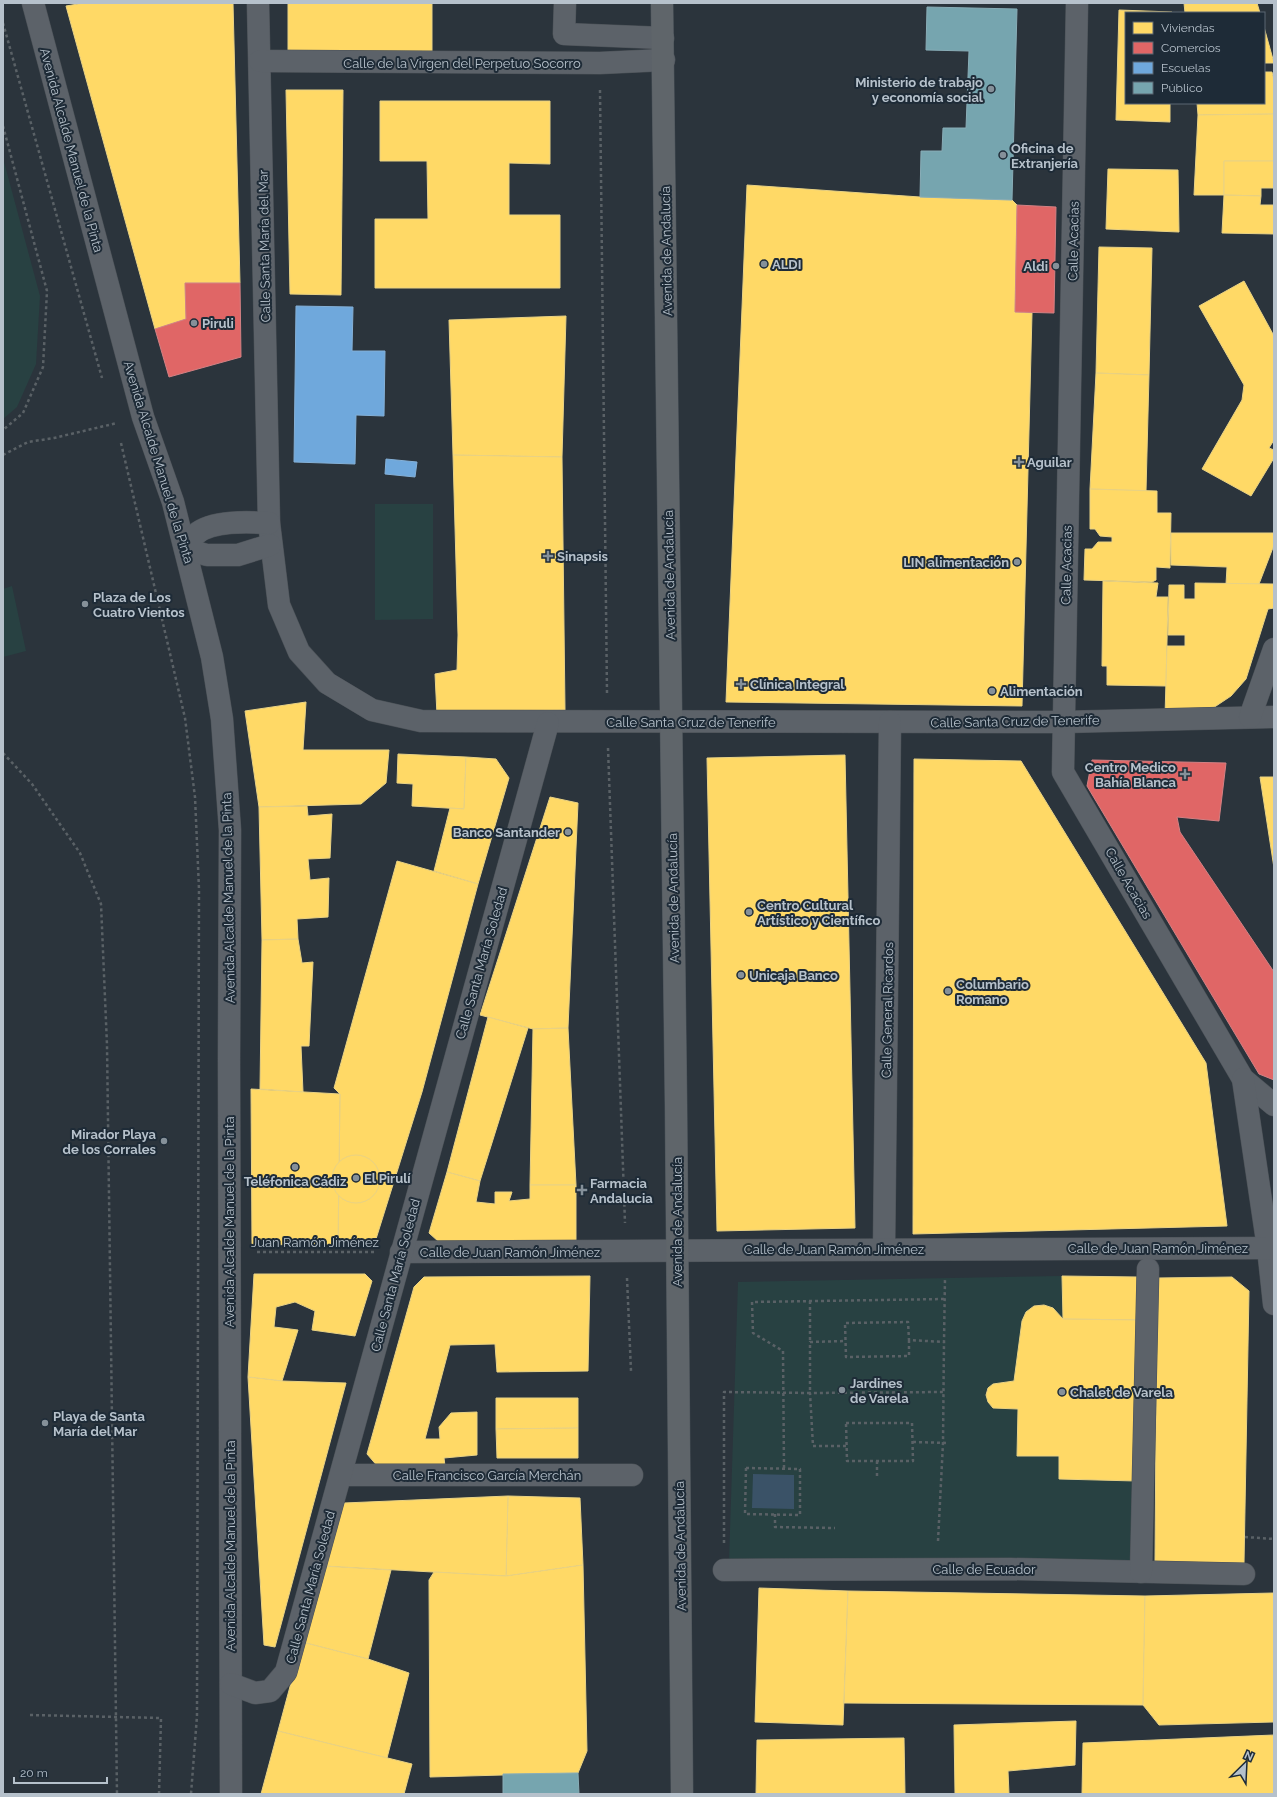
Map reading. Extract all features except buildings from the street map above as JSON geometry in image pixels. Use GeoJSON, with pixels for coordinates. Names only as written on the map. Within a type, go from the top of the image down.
{"type":"FeatureCollection","features":[{"type":"Feature","properties":{"kind":"main road","name":"Avenida de Andalucía"},"geometry":{"type":"LineString","coordinates":[[662,3],[664,60],[682,1794]]}},
{"type":"Feature","properties":{"kind":"street","name":"Avenida Alcalde Manuel de la Pinta"},"geometry":{"type":"LineString","coordinates":[[33,3],[143,417],[173,502],[186,549],[212,657],[219,704],[230,830],[230,1794]]}},
{"type":"Feature","properties":{"kind":"street","name":"Calle Santa María del Mar"},"geometry":{"type":"LineString","coordinates":[[258,3],[269,489]]}},
{"type":"Feature","properties":{"kind":"street"},"geometry":{"type":"LineString","coordinates":[[565,3],[564,34],[663,38]]}},
{"type":"Feature","properties":{"kind":"street","name":"Calle Acacias"},"geometry":{"type":"LineString","coordinates":[[1077,3],[1063,772],[1243,1079]]}},
{"type":"Feature","properties":{"kind":"street","name":"Calle de la Virgen del Perpetuo Socorro"},"geometry":{"type":"LineString","coordinates":[[260,61],[600,63],[664,60]]}},
{"type":"Feature","properties":{"kind":"street","name":"Calle Santa Cruz de Tenerife"},"geometry":{"type":"LineString","coordinates":[[269,489],[270,545],[279,605],[299,652],[327,683],[372,710],[421,721],[548,723],[1064,722],[1274,717]]}},
{"type":"Feature","properties":{"kind":"street"},"geometry":{"type":"LineString","coordinates":[[269,523],[244,522],[205,528],[195,534],[186,549],[207,555],[238,555],[270,545]]}},
{"type":"Feature","properties":{"kind":"street"},"geometry":{"type":"LineString","coordinates":[[1250,717],[1274,649]]}},
{"type":"Feature","properties":{"kind":"street","name":"Calle General Ricardos"},"geometry":{"type":"LineString","coordinates":[[884,1249],[890,722]]}},
{"type":"Feature","properties":{"kind":"street","name":"Calle Santa María Soledad"},"geometry":{"type":"LineString","coordinates":[[231,1684],[255,1693],[270,1691],[286,1672],[548,723]]}},
{"type":"Feature","properties":{"kind":"street"},"geometry":{"type":"LineString","coordinates":[[1243,1079],[1274,1105]]}},
{"type":"Feature","properties":{"kind":"street"},"geometry":{"type":"LineString","coordinates":[[1243,1079],[1271,1248],[1274,1304]]}},
{"type":"Feature","properties":{"kind":"street","name":"Calle de Juan Ramón Jiménez"},"geometry":{"type":"LineString","coordinates":[[401,1252],[1271,1248]]}},
{"type":"Feature","properties":{"kind":"street"},"geometry":{"type":"LineString","coordinates":[[1141,1572],[1148,1269]]}},
{"type":"Feature","properties":{"kind":"street","name":"Calle Francisco García Merchán"},"geometry":{"type":"LineString","coordinates":[[341,1475],[632,1475]]}},
{"type":"Feature","properties":{"kind":"street","name":"Calle de Ecuador"},"geometry":{"type":"LineString","coordinates":[[724,1570],[1012,1569],[1244,1574]]}},
{"type":"Feature","properties":{"kind":"path"},"geometry":{"type":"LineString","coordinates":[[3,23],[103,380]]}},
{"type":"Feature","properties":{"kind":"path"},"geometry":{"type":"LineString","coordinates":[[600,63],[607,722],[631,1371]]}},
{"type":"Feature","properties":{"kind":"path"},"geometry":{"type":"LineString","coordinates":[[3,126],[47,291],[42,367],[23,413],[3,430]]}},
{"type":"Feature","properties":{"kind":"path"},"geometry":{"type":"LineString","coordinates":[[114,416],[118,431]]}},
{"type":"Feature","properties":{"kind":"path"},"geometry":{"type":"LineString","coordinates":[[3,455],[28,442],[143,417]]}},
{"type":"Feature","properties":{"kind":"path"},"geometry":{"type":"LineString","coordinates":[[120,438],[184,718],[195,797],[199,889],[197,1716],[191,1794]]}},
{"type":"Feature","properties":{"kind":"path"},"geometry":{"type":"LineString","coordinates":[[3,752],[32,784],[76,847],[101,904],[107,1045],[117,1794]]}},
{"type":"Feature","properties":{"kind":"path","name":"Juan Ramón Jiménez"},"geometry":{"type":"LineString","coordinates":[[229,1252],[401,1252]]}},
{"type":"Feature","properties":{"kind":"path"},"geometry":{"type":"LineString","coordinates":[[938,1547],[943,1443],[945,1273]]}},
{"type":"Feature","properties":{"kind":"path"},"geometry":{"type":"LineString","coordinates":[[784,1468],[784,1392],[782,1351],[753,1334],[752,1302],[944,1299]]}},
{"type":"Feature","properties":{"kind":"path"},"geometry":{"type":"LineString","coordinates":[[810,1301],[810,1393],[813,1446],[846,1446]]}},
{"type":"Feature","properties":{"kind":"path"},"geometry":{"type":"LineString","coordinates":[[908,1322],[909,1340],[909,1356],[846,1357],[845,1323],[908,1322]]}},
{"type":"Feature","properties":{"kind":"path"},"geometry":{"type":"LineString","coordinates":[[909,1340],[944,1342]]}},
{"type":"Feature","properties":{"kind":"path"},"geometry":{"type":"LineString","coordinates":[[810,1342],[846,1341]]}},
{"type":"Feature","properties":{"kind":"path"},"geometry":{"type":"LineString","coordinates":[[724,1570],[724,1392],[944,1392]]}},
{"type":"Feature","properties":{"kind":"path"},"geometry":{"type":"LineString","coordinates":[[846,1423],[912,1423],[913,1461],[847,1461],[846,1446],[846,1423]]}},
{"type":"Feature","properties":{"kind":"path"},"geometry":{"type":"LineString","coordinates":[[913,1442],[948,1443]]}},
{"type":"Feature","properties":{"kind":"path"},"geometry":{"type":"LineString","coordinates":[[877,1461],[877,1476]]}},
{"type":"Feature","properties":{"kind":"path"},"geometry":{"type":"LineString","coordinates":[[746,1468],[800,1469],[800,1515],[775,1514],[745,1514],[746,1468]]}},
{"type":"Feature","properties":{"kind":"path"},"geometry":{"type":"LineString","coordinates":[[775,1514],[775,1527],[834,1528]]}},
{"type":"Feature","properties":{"kind":"path"},"geometry":{"type":"LineString","coordinates":[[1245,1537],[1274,1539]]}},
{"type":"Feature","properties":{"kind":"path"},"geometry":{"type":"LineString","coordinates":[[30,1715],[161,1718],[159,1794]]}},
{"type":"Feature","properties":{"kind":"green space"},"geometry":{"type":"Polygon","coordinates":[[[3,158],[40,296],[36,364],[17,407],[3,419],[3,158]]]}},
{"type":"Feature","properties":{"kind":"green space"},"geometry":{"type":"Polygon","coordinates":[[[375,504],[433,504],[433,619],[375,620],[375,504]]]}},
{"type":"Feature","properties":{"kind":"green space"},"geometry":{"type":"Polygon","coordinates":[[[12,586],[26,651],[3,657],[3,589],[12,586]]]}},
{"type":"Feature","properties":{"kind":"green space","name":"Jardines de Varela"},"geometry":{"type":"Polygon","coordinates":[[[1062,1276],[1063,1319],[1052,1309],[1046,1306],[1035,1305],[1031,1308],[1026,1313],[1022,1321],[1014,1381],[994,1384],[987,1390],[986,1394],[993,1408],[1018,1409],[1017,1455],[1059,1456],[1059,1479],[1136,1481],[1135,1567],[729,1562],[738,1282],[1062,1276]]]}},
{"type":"Feature","properties":{"kind":"water"},"geometry":{"type":"Polygon","coordinates":[[[753,1474],[794,1475],[794,1509],[752,1508],[753,1474]]]}},
{"type":"Feature","properties":{"kind":"place","name":"Ministerio de trabajo y economía social"},"geometry":{"type":"Point","coordinates":[991,89]}},
{"type":"Feature","properties":{"kind":"place","name":"Oficina de Extranjería"},"geometry":{"type":"Point","coordinates":[1003,155]}},
{"type":"Feature","properties":{"kind":"place","name":"ALDI"},"geometry":{"type":"Point","coordinates":[764,264]}},
{"type":"Feature","properties":{"kind":"place","name":"Aldi"},"geometry":{"type":"Point","coordinates":[1056,266]}},
{"type":"Feature","properties":{"kind":"place","name":"Piruli"},"geometry":{"type":"Point","coordinates":[194,323]}},
{"type":"Feature","properties":{"kind":"place","name":"Aguilar"},"geometry":{"type":"Point","coordinates":[1019,462]}},
{"type":"Feature","properties":{"kind":"place","name":"Sinapsis"},"geometry":{"type":"Point","coordinates":[548,556]}},
{"type":"Feature","properties":{"kind":"place","name":"LIN alimentación"},"geometry":{"type":"Point","coordinates":[1017,562]}},
{"type":"Feature","properties":{"kind":"place","name":"Plaza de Los Cuatro Vientos"},"geometry":{"type":"Point","coordinates":[85,604]}},
{"type":"Feature","properties":{"kind":"place","name":"Clínica Integral"},"geometry":{"type":"Point","coordinates":[741,684]}},
{"type":"Feature","properties":{"kind":"place","name":"Alimentación"},"geometry":{"type":"Point","coordinates":[992,691]}},
{"type":"Feature","properties":{"kind":"place","name":"Centro Medico Bahía Blanca"},"geometry":{"type":"Point","coordinates":[1185,774]}},
{"type":"Feature","properties":{"kind":"place","name":"Banco Santander"},"geometry":{"type":"Point","coordinates":[568,832]}},
{"type":"Feature","properties":{"kind":"place","name":"Centro Cultural Artístico y Científico"},"geometry":{"type":"Point","coordinates":[749,912]}},
{"type":"Feature","properties":{"kind":"place","name":"Unicaja Banco"},"geometry":{"type":"Point","coordinates":[741,975]}},
{"type":"Feature","properties":{"kind":"place","name":"Columbario Romano"},"geometry":{"type":"Point","coordinates":[948,991]}},
{"type":"Feature","properties":{"kind":"place","name":"Mirador Playa de los Corrales"},"geometry":{"type":"Point","coordinates":[164,1141]}},
{"type":"Feature","properties":{"kind":"place","name":"Teléfonica Cádiz"},"geometry":{"type":"Point","coordinates":[295,1167]}},
{"type":"Feature","properties":{"kind":"place","name":"El Pirulí"},"geometry":{"type":"Point","coordinates":[356,1178]}},
{"type":"Feature","properties":{"kind":"place","name":"Farmacia Andalucia"},"geometry":{"type":"Point","coordinates":[582,1190]}},
{"type":"Feature","properties":{"kind":"place","name":"Jardines de Varela"},"geometry":{"type":"Point","coordinates":[842,1390]}},
{"type":"Feature","properties":{"kind":"place","name":"Chalet de Varela"},"geometry":{"type":"Point","coordinates":[1062,1392]}},
{"type":"Feature","properties":{"kind":"place","name":"Playa de Santa María del Mar"},"geometry":{"type":"Point","coordinates":[45,1423]}}]}
